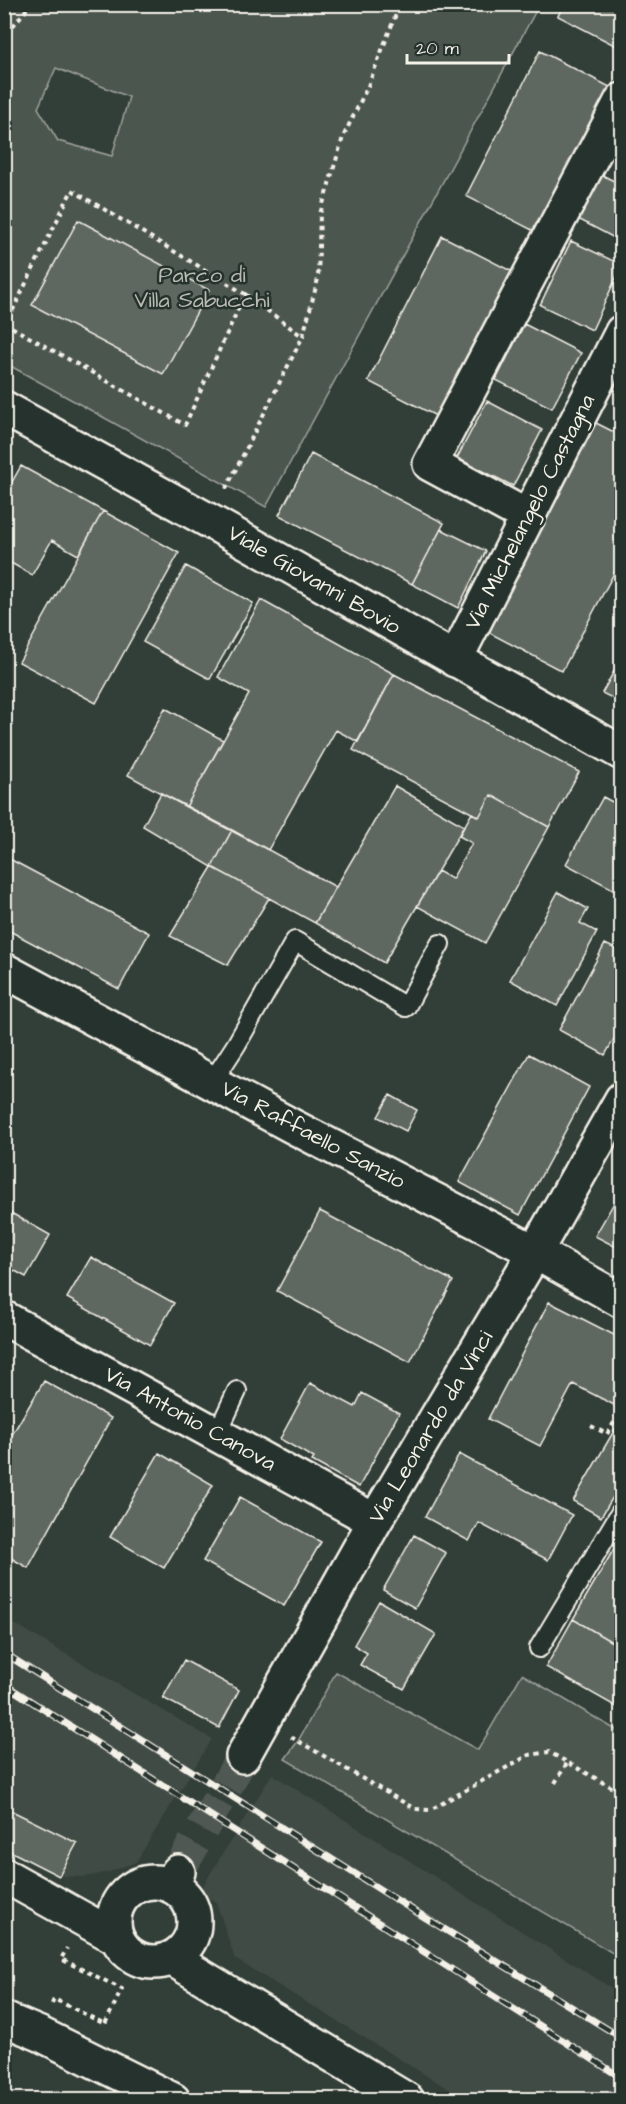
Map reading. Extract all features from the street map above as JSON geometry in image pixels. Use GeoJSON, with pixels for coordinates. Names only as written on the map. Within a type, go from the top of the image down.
{"type":"FeatureCollection","features":[{"type":"Feature","properties":{"kind":"street"},"geometry":{"type":"LineString","coordinates":[[528,517],[430,464],[621,100]]}},
{"type":"Feature","properties":{"kind":"street","name":"Via Michelangelo Castagna"},"geometry":{"type":"LineString","coordinates":[[455,660],[621,332]]}},
{"type":"Feature","properties":{"kind":"street","name":"Viale Giovanni Bovio"},"geometry":{"type":"LineString","coordinates":[[4,408],[621,753]]}},
{"type":"Feature","properties":{"kind":"street","name":"Via Raffaello Sanzio"},"geometry":{"type":"LineString","coordinates":[[4,970],[535,1252],[621,1301]]}},
{"type":"Feature","properties":{"kind":"street","name":"Via Leonardo da Vinci"},"geometry":{"type":"LineString","coordinates":[[243,1756],[375,1521],[535,1252],[621,1099]]}},
{"type":"Feature","properties":{"kind":"street","name":"Via Antonio Canova"},"geometry":{"type":"LineString","coordinates":[[8,1327],[217,1434],[375,1521]]}},
{"type":"Feature","properties":{"kind":"street"},"geometry":{"type":"LineString","coordinates":[[4,1875],[49,1898],[117,1938]]}},
{"type":"Feature","properties":{"kind":"street"},"geometry":{"type":"LineString","coordinates":[[174,1879],[190,1905],[194,1918],[193,1932],[188,1943],[171,1958],[152,1961],[134,1957],[124,1949],[117,1938],[114,1917],[122,1898],[132,1888],[145,1883],[174,1879]]}},
{"type":"Feature","properties":{"kind":"street"},"geometry":{"type":"LineString","coordinates":[[49,1898],[122,1898]]}},
{"type":"Feature","properties":{"kind":"street"},"geometry":{"type":"LineString","coordinates":[[193,1932],[233,1997]]}},
{"type":"Feature","properties":{"kind":"street"},"geometry":{"type":"LineString","coordinates":[[171,1958],[407,2100]]}},
{"type":"Feature","properties":{"kind":"street"},"geometry":{"type":"LineString","coordinates":[[4,2019],[40,2034],[174,2100]]}},
{"type":"Feature","properties":{"kind":"lane"},"geometry":{"type":"LineString","coordinates":[[212,1082],[236,1045],[295,941],[406,1007],[440,944]]}},
{"type":"Feature","properties":{"kind":"lane"},"geometry":{"type":"LineString","coordinates":[[217,1434],[237,1391]]}},
{"type":"Feature","properties":{"kind":"lane"},"geometry":{"type":"LineString","coordinates":[[539,1648],[621,1510]]}},
{"type":"Feature","properties":{"kind":"path"},"geometry":{"type":"LineString","coordinates":[[4,42],[12,27],[31,4]]}},
{"type":"Feature","properties":{"kind":"path"},"geometry":{"type":"LineString","coordinates":[[226,489],[303,336],[318,279],[320,214],[336,159],[343,137],[368,87],[400,4]]}},
{"type":"Feature","properties":{"kind":"path"},"geometry":{"type":"LineString","coordinates":[[4,143],[8,165],[4,171]]}},
{"type":"Feature","properties":{"kind":"path"},"geometry":{"type":"LineString","coordinates":[[245,294],[185,425],[5,324],[72,190],[245,294],[303,336]]}},
{"type":"Feature","properties":{"kind":"path"},"geometry":{"type":"LineString","coordinates":[[591,1426],[607,1434],[618,1416],[621,1418]]}},
{"type":"Feature","properties":{"kind":"path"},"geometry":{"type":"LineString","coordinates":[[288,1735],[415,1809],[430,1810],[529,1755],[549,1752],[621,1793]]}},
{"type":"Feature","properties":{"kind":"path"},"geometry":{"type":"LineString","coordinates":[[555,1783],[567,1763]]}},
{"type":"Feature","properties":{"kind":"path"},"geometry":{"type":"LineString","coordinates":[[54,1999],[105,2025],[122,1989],[87,1972]]}},
{"type":"Feature","properties":{"kind":"shaded area"},"geometry":{"type":"Polygon","coordinates":[[[4,1618],[212,1739],[136,1862],[109,1872],[85,1877],[59,1876],[5,1848],[4,1618]]]}},
{"type":"Feature","properties":{"kind":"shaded area"},"geometry":{"type":"Polygon","coordinates":[[[272,1774],[621,1994],[621,2099],[465,2099],[235,1959],[216,1902],[199,1892],[272,1774]]]}},
{"type":"Feature","properties":{"kind":"green space","name":"Parco di Villa Sabucchi"},"geometry":{"type":"Polygon","coordinates":[[[5,5],[539,5],[266,507],[5,363],[5,5]],[[56,68],[38,108],[58,141],[112,156],[129,97],[56,68]]]}},
{"type":"Feature","properties":{"kind":"green space"},"geometry":{"type":"Polygon","coordinates":[[[336,1672],[478,1750],[522,1674],[621,1733],[621,1958],[285,1759],[298,1741],[336,1672]]]}},
{"type":"Feature","properties":{"kind":"building"},"geometry":{"type":"Polygon","coordinates":[[[564,4],[622,4],[622,49],[558,16],[564,4]]]}},
{"type":"Feature","properties":{"kind":"building"},"geometry":{"type":"Polygon","coordinates":[[[540,51],[610,87],[536,232],[466,196],[540,51]]]}},
{"type":"Feature","properties":{"kind":"building"},"geometry":{"type":"Polygon","coordinates":[[[602,175],[622,185],[622,242],[578,219],[602,175]]]}},
{"type":"Feature","properties":{"kind":"building"},"geometry":{"type":"Polygon","coordinates":[[[78,220],[209,290],[163,374],[32,305],[78,220]]]}},
{"type":"Feature","properties":{"kind":"building"},"geometry":{"type":"Polygon","coordinates":[[[442,236],[513,272],[438,417],[368,381],[442,236]]]}},
{"type":"Feature","properties":{"kind":"building"},"geometry":{"type":"Polygon","coordinates":[[[571,241],[622,265],[592,330],[540,305],[571,241]]]}},
{"type":"Feature","properties":{"kind":"building"},"geometry":{"type":"Polygon","coordinates":[[[524,324],[581,353],[552,408],[496,380],[524,324]]]}},
{"type":"Feature","properties":{"kind":"building"},"geometry":{"type":"Polygon","coordinates":[[[622,370],[622,394],[612,389],[622,370]]]}},
{"type":"Feature","properties":{"kind":"building"},"geometry":{"type":"Polygon","coordinates":[[[487,401],[542,430],[513,486],[457,458],[487,401]]]}},
{"type":"Feature","properties":{"kind":"building"},"geometry":{"type":"Polygon","coordinates":[[[594,422],[622,436],[622,558],[562,671],[484,630],[594,422]]]}},
{"type":"Feature","properties":{"kind":"building"},"geometry":{"type":"Polygon","coordinates":[[[311,454],[444,523],[412,584],[279,515],[311,454]]]}},
{"type":"Feature","properties":{"kind":"building"},"geometry":{"type":"Polygon","coordinates":[[[21,466],[103,511],[78,555],[52,540],[32,575],[4,559],[4,496],[21,466]]]}},
{"type":"Feature","properties":{"kind":"building"},"geometry":{"type":"Polygon","coordinates":[[[103,511],[179,553],[96,703],[19,662],[103,511]]]}},
{"type":"Feature","properties":{"kind":"building"},"geometry":{"type":"Polygon","coordinates":[[[441,529],[486,551],[458,608],[412,584],[441,529]]]}},
{"type":"Feature","properties":{"kind":"building"},"geometry":{"type":"Polygon","coordinates":[[[186,566],[253,603],[210,679],[143,642],[186,566]]]}},
{"type":"Feature","properties":{"kind":"building"},"geometry":{"type":"Polygon","coordinates":[[[261,600],[394,674],[358,742],[336,730],[268,850],[186,807],[249,694],[218,677],[261,600]]]}},
{"type":"Feature","properties":{"kind":"building"},"geometry":{"type":"Polygon","coordinates":[[[622,657],[622,703],[602,693],[622,657]]]}},
{"type":"Feature","properties":{"kind":"building"},"geometry":{"type":"Polygon","coordinates":[[[394,674],[579,772],[549,827],[491,795],[479,817],[353,750],[394,674]]]}},
{"type":"Feature","properties":{"kind":"building"},"geometry":{"type":"Polygon","coordinates":[[[165,708],[223,740],[186,807],[128,775],[165,708]]]}},
{"type":"Feature","properties":{"kind":"building"},"geometry":{"type":"Polygon","coordinates":[[[395,786],[464,826],[384,963],[315,923],[395,786]]]}},
{"type":"Feature","properties":{"kind":"building"},"geometry":{"type":"Polygon","coordinates":[[[161,793],[232,830],[212,867],[143,826],[161,793]]]}},
{"type":"Feature","properties":{"kind":"building"},"geometry":{"type":"Polygon","coordinates":[[[491,795],[549,827],[485,943],[417,906],[438,871],[452,879],[472,843],[459,836],[472,813],[479,817],[491,795]]]}},
{"type":"Feature","properties":{"kind":"building"},"geometry":{"type":"Polygon","coordinates":[[[603,797],[622,807],[622,894],[566,864],[603,797]]]}},
{"type":"Feature","properties":{"kind":"building"},"geometry":{"type":"Polygon","coordinates":[[[232,830],[336,887],[315,923],[212,867],[232,830]]]}},
{"type":"Feature","properties":{"kind":"building"},"geometry":{"type":"Polygon","coordinates":[[[4,856],[149,933],[119,989],[4,928],[4,856]]]}},
{"type":"Feature","properties":{"kind":"building"},"geometry":{"type":"Polygon","coordinates":[[[212,867],[269,898],[228,965],[170,936],[212,867]]]}},
{"type":"Feature","properties":{"kind":"building"},"geometry":{"type":"Polygon","coordinates":[[[558,892],[588,909],[580,923],[597,932],[557,1006],[510,980],[558,892]]]}},
{"type":"Feature","properties":{"kind":"building"},"geometry":{"type":"Polygon","coordinates":[[[605,944],[622,952],[622,1025],[605,1055],[559,1030],[605,944]]]}},
{"type":"Feature","properties":{"kind":"building"},"geometry":{"type":"Polygon","coordinates":[[[529,1054],[589,1087],[520,1215],[459,1182],[529,1054]]]}},
{"type":"Feature","properties":{"kind":"building"},"geometry":{"type":"Polygon","coordinates":[[[390,1095],[417,1110],[406,1131],[378,1117],[390,1095]]]}},
{"type":"Feature","properties":{"kind":"building"},"geometry":{"type":"Polygon","coordinates":[[[622,1189],[622,1250],[595,1236],[622,1189]]]}},
{"type":"Feature","properties":{"kind":"building"},"geometry":{"type":"Polygon","coordinates":[[[4,1209],[50,1235],[26,1277],[4,1265],[4,1209]]]}},
{"type":"Feature","properties":{"kind":"building"},"geometry":{"type":"Polygon","coordinates":[[[320,1211],[453,1281],[410,1362],[277,1291],[320,1211]]]}},
{"type":"Feature","properties":{"kind":"building"},"geometry":{"type":"Polygon","coordinates":[[[91,1257],[174,1303],[150,1345],[67,1298],[91,1257]]]}},
{"type":"Feature","properties":{"kind":"building"},"geometry":{"type":"Polygon","coordinates":[[[549,1302],[622,1339],[622,1409],[573,1384],[540,1446],[488,1419],[549,1302]]]}},
{"type":"Feature","properties":{"kind":"building"},"geometry":{"type":"Polygon","coordinates":[[[44,1381],[111,1418],[28,1568],[4,1554],[4,1448],[44,1381]]]}},
{"type":"Feature","properties":{"kind":"building"},"geometry":{"type":"Polygon","coordinates":[[[310,1383],[355,1407],[362,1393],[399,1413],[359,1487],[312,1461],[314,1458],[280,1439],[310,1383]]]}},
{"type":"Feature","properties":{"kind":"building"},"geometry":{"type":"Polygon","coordinates":[[[618,1424],[622,1426],[622,1482],[601,1517],[573,1501],[618,1424]]]}},
{"type":"Feature","properties":{"kind":"building"},"geometry":{"type":"Polygon","coordinates":[[[159,1453],[213,1485],[164,1568],[110,1537],[159,1453]]]}},
{"type":"Feature","properties":{"kind":"building"},"geometry":{"type":"Polygon","coordinates":[[[459,1454],[572,1515],[548,1560],[479,1523],[469,1541],[425,1517],[459,1454]]]}},
{"type":"Feature","properties":{"kind":"building"},"geometry":{"type":"Polygon","coordinates":[[[240,1497],[321,1542],[284,1606],[203,1561],[240,1497]]]}},
{"type":"Feature","properties":{"kind":"building"},"geometry":{"type":"Polygon","coordinates":[[[414,1535],[446,1553],[415,1608],[383,1590],[414,1535]]]}},
{"type":"Feature","properties":{"kind":"building"},"geometry":{"type":"Polygon","coordinates":[[[622,1535],[622,1648],[573,1619],[622,1535]]]}},
{"type":"Feature","properties":{"kind":"building"},"geometry":{"type":"Polygon","coordinates":[[[379,1601],[436,1634],[404,1689],[360,1665],[367,1653],[354,1645],[379,1601]]]}},
{"type":"Feature","properties":{"kind":"building"},"geometry":{"type":"Polygon","coordinates":[[[573,1619],[622,1648],[622,1710],[546,1667],[573,1619]]]}},
{"type":"Feature","properties":{"kind":"building"},"geometry":{"type":"Polygon","coordinates":[[[184,1660],[239,1690],[219,1728],[163,1698],[184,1660]]]}},
{"type":"Feature","properties":{"kind":"building"},"geometry":{"type":"Polygon","coordinates":[[[4,1807],[77,1843],[59,1876],[4,1848],[4,1807]]]}},
{"type":"Feature","properties":{"kind":"tunnel"},"geometry":{"type":"LineString","coordinates":[[178,1872],[243,1756]]}},
{"type":"Feature","properties":{"kind":"railway"},"geometry":{"type":"LineString","coordinates":[[4,1653],[395,1899],[622,2038]]}},
{"type":"Feature","properties":{"kind":"railway"},"geometry":{"type":"LineString","coordinates":[[4,1684],[622,2078]]}}]}
